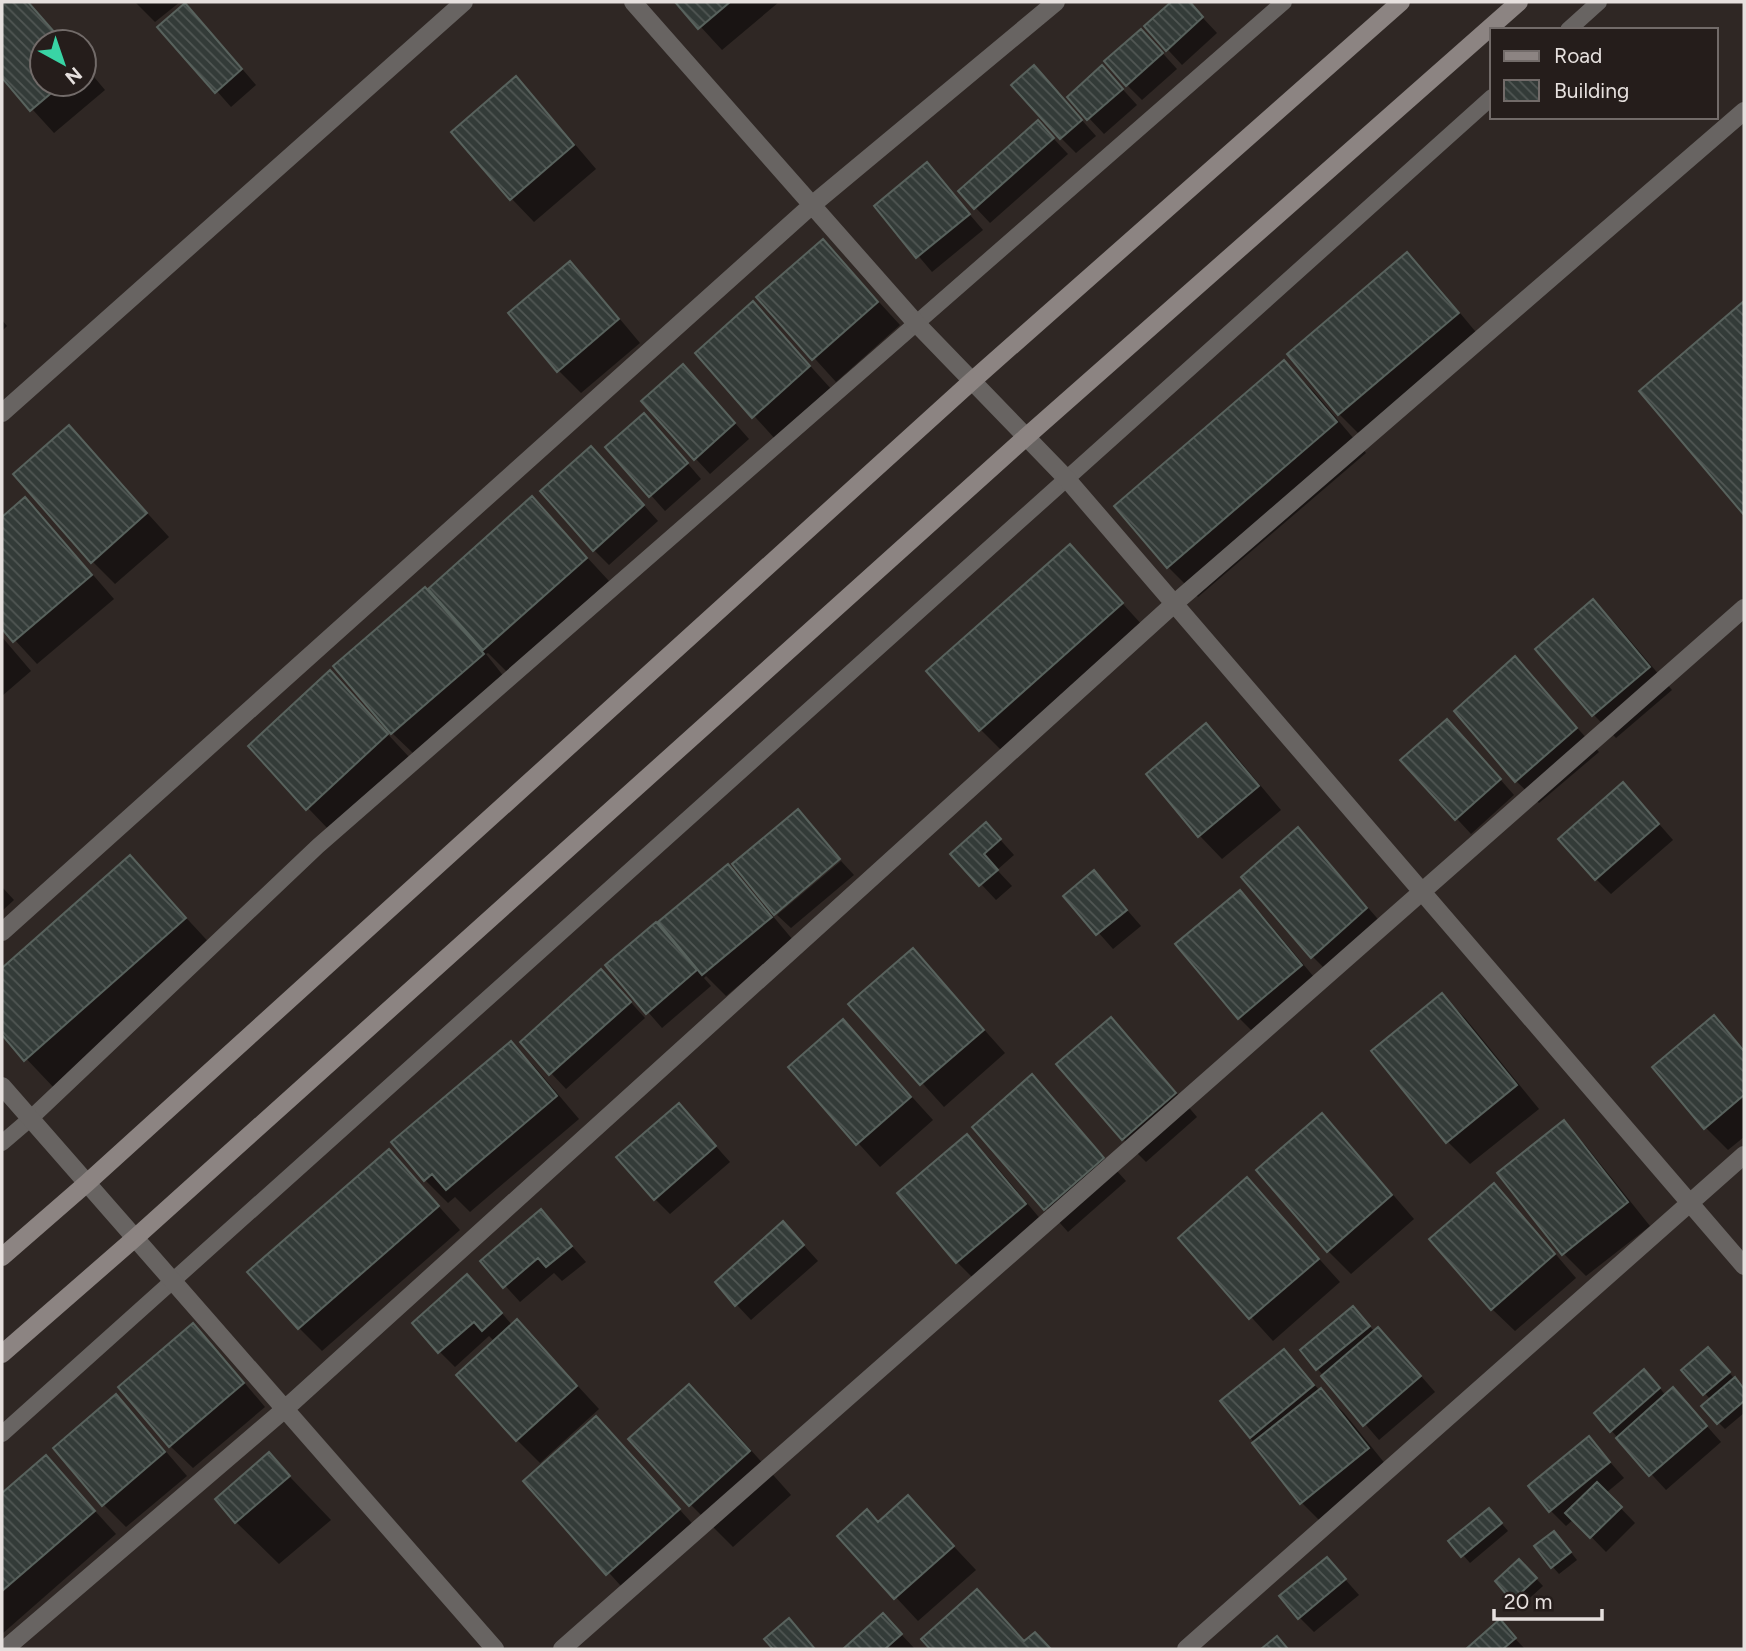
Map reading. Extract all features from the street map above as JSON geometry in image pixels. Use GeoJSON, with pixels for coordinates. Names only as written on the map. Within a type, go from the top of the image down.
{"type":"FeatureCollection","features":[{"type":"Feature","properties":{"kind":"street"},"geometry":{"type":"LineString","coordinates":[[2,413],[464,2]]}},
{"type":"Feature","properties":{"kind":"street"},"geometry":{"type":"LineString","coordinates":[[633,2],[916,323],[1066,478],[1744,1266]]}},
{"type":"Feature","properties":{"kind":"street"},"geometry":{"type":"LineString","coordinates":[[2,932],[812,205],[1056,2]]}},
{"type":"Feature","properties":{"kind":"street"},"geometry":{"type":"LineString","coordinates":[[2,1257],[972,381],[1401,2]]}},
{"type":"Feature","properties":{"kind":"street"},"geometry":{"type":"LineString","coordinates":[[2,1354],[135,1238],[1026,437],[1519,2]]}},
{"type":"Feature","properties":{"kind":"street"},"geometry":{"type":"LineString","coordinates":[[5,1649],[285,1409],[1175,603],[1744,111]]}},
{"type":"Feature","properties":{"kind":"street"},"geometry":{"type":"LineString","coordinates":[[562,1649],[1744,608]]}},
{"type":"Feature","properties":{"kind":"street"},"geometry":{"type":"LineString","coordinates":[[2,1086],[495,1649]]}},
{"type":"Feature","properties":{"kind":"street"},"geometry":{"type":"LineString","coordinates":[[1186,1649],[1744,1155]]}},
{"type":"Feature","properties":{"kind":"lane"},"geometry":{"type":"LineString","coordinates":[[2,1143],[318,846],[1284,2]]}},
{"type":"Feature","properties":{"kind":"lane"},"geometry":{"type":"LineString","coordinates":[[1570,28],[1599,2]]}},
{"type":"Feature","properties":{"kind":"lane"},"geometry":{"type":"LineString","coordinates":[[2,1434],[1490,99]]}},
{"type":"Feature","properties":{"kind":"building"},"geometry":{"type":"Polygon","coordinates":[[[2,2],[28,2],[51,28],[28,28],[28,98],[45,98],[30,111],[2,78],[2,2]]]}},
{"type":"Feature","properties":{"kind":"building"},"geometry":{"type":"Polygon","coordinates":[[[675,2],[730,2],[698,29],[675,2]]]}},
{"type":"Feature","properties":{"kind":"building"},"geometry":{"type":"Polygon","coordinates":[[[1171,2],[1190,2],[1203,17],[1166,51],[1144,26],[1171,2]]]}},
{"type":"Feature","properties":{"kind":"building"},"geometry":{"type":"Polygon","coordinates":[[[185,3],[242,69],[215,93],[157,27],[185,3]]]}},
{"type":"Feature","properties":{"kind":"building"},"geometry":{"type":"Polygon","coordinates":[[[1141,29],[1163,53],[1126,86],[1104,61],[1141,29]]]}},
{"type":"Feature","properties":{"kind":"building"},"geometry":{"type":"Polygon","coordinates":[[[1034,65],[1082,120],[1060,139],[1011,85],[1034,65]]]}},
{"type":"Feature","properties":{"kind":"building"},"geometry":{"type":"Polygon","coordinates":[[[1102,65],[1123,89],[1087,120],[1067,97],[1102,65]]]}},
{"type":"Feature","properties":{"kind":"building"},"geometry":{"type":"Polygon","coordinates":[[[516,76],[574,145],[510,200],[451,132],[516,76]]]}},
{"type":"Feature","properties":{"kind":"building"},"geometry":{"type":"Polygon","coordinates":[[[1038,120],[1054,138],[974,209],[958,191],[1038,120]]]}},
{"type":"Feature","properties":{"kind":"building"},"geometry":{"type":"Polygon","coordinates":[[[927,162],[970,214],[916,258],[874,206],[927,162]]]}},
{"type":"Feature","properties":{"kind":"building"},"geometry":{"type":"Polygon","coordinates":[[[823,239],[878,302],[812,360],[756,297],[823,239]]]}},
{"type":"Feature","properties":{"kind":"building"},"geometry":{"type":"Polygon","coordinates":[[[1407,252],[1459,313],[1338,415],[1287,354],[1407,252]]]}},
{"type":"Feature","properties":{"kind":"building"},"geometry":{"type":"Polygon","coordinates":[[[570,261],[619,319],[557,372],[508,313],[570,261]]]}},
{"type":"Feature","properties":{"kind":"building"},"geometry":{"type":"Polygon","coordinates":[[[753,301],[810,366],[752,418],[695,353],[753,301]]]}},
{"type":"Feature","properties":{"kind":"building"},"geometry":{"type":"Polygon","coordinates":[[[1744,301],[1744,515],[1639,391],[1744,301]]]}},
{"type":"Feature","properties":{"kind":"building"},"geometry":{"type":"Polygon","coordinates":[[[1284,360],[1337,422],[1167,568],[1114,506],[1284,360]]]}},
{"type":"Feature","properties":{"kind":"building"},"geometry":{"type":"Polygon","coordinates":[[[683,364],[735,423],[694,460],[641,401],[683,364]]]}},
{"type":"Feature","properties":{"kind":"building"},"geometry":{"type":"Polygon","coordinates":[[[644,413],[688,463],[649,497],[605,447],[644,413]]]}},
{"type":"Feature","properties":{"kind":"building"},"geometry":{"type":"Polygon","coordinates":[[[69,425],[147,513],[91,563],[13,474],[69,425]]]}},
{"type":"Feature","properties":{"kind":"building"},"geometry":{"type":"Polygon","coordinates":[[[591,446],[644,505],[593,551],[540,491],[591,446]]]}},
{"type":"Feature","properties":{"kind":"building"},"geometry":{"type":"Polygon","coordinates":[[[532,496],[587,558],[483,650],[428,589],[532,496]]]}},
{"type":"Feature","properties":{"kind":"building"},"geometry":{"type":"Polygon","coordinates":[[[25,497],[92,575],[13,642],[2,629],[2,517],[25,497]]]}},
{"type":"Feature","properties":{"kind":"building"},"geometry":{"type":"Polygon","coordinates":[[[1070,544],[1123,603],[979,731],[926,671],[1070,544]]]}},
{"type":"Feature","properties":{"kind":"building"},"geometry":{"type":"Polygon","coordinates":[[[425,587],[484,654],[391,734],[333,666],[425,587]]]}},
{"type":"Feature","properties":{"kind":"building"},"geometry":{"type":"Polygon","coordinates":[[[1593,599],[1650,667],[1592,716],[1535,649],[1593,599]]]}},
{"type":"Feature","properties":{"kind":"building"},"geometry":{"type":"Polygon","coordinates":[[[1515,656],[1577,728],[1515,782],[1454,711],[1515,656]]]}},
{"type":"Feature","properties":{"kind":"building"},"geometry":{"type":"Polygon","coordinates":[[[330,670],[388,734],[306,810],[248,746],[330,670]]]}},
{"type":"Feature","properties":{"kind":"building"},"geometry":{"type":"Polygon","coordinates":[[[1447,719],[1501,779],[1455,820],[1400,760],[1447,719]]]}},
{"type":"Feature","properties":{"kind":"building"},"geometry":{"type":"Polygon","coordinates":[[[1206,723],[1259,786],[1198,837],[1146,774],[1206,723]]]}},
{"type":"Feature","properties":{"kind":"building"},"geometry":{"type":"Polygon","coordinates":[[[1623,782],[1659,824],[1595,880],[1558,839],[1623,782]]]}},
{"type":"Feature","properties":{"kind":"building"},"geometry":{"type":"Polygon","coordinates":[[[798,809],[840,859],[774,915],[732,864],[798,809]]]}},
{"type":"Feature","properties":{"kind":"building"},"geometry":{"type":"Polygon","coordinates":[[[986,822],[1001,839],[984,854],[998,870],[979,886],[950,854],[986,822]]]}},
{"type":"Feature","properties":{"kind":"building"},"geometry":{"type":"Polygon","coordinates":[[[1298,827],[1367,908],[1311,958],[1241,877],[1298,827]]]}},
{"type":"Feature","properties":{"kind":"building"},"geometry":{"type":"Polygon","coordinates":[[[130,855],[186,918],[24,1061],[2,1035],[2,968],[130,855]]]}},
{"type":"Feature","properties":{"kind":"building"},"geometry":{"type":"Polygon","coordinates":[[[728,864],[772,917],[702,975],[658,922],[728,864]]]}},
{"type":"Feature","properties":{"kind":"building"},"geometry":{"type":"Polygon","coordinates":[[[1094,870],[1127,910],[1096,935],[1063,896],[1094,870]]]}},
{"type":"Feature","properties":{"kind":"building"},"geometry":{"type":"Polygon","coordinates":[[[1240,890],[1302,965],[1238,1019],[1175,944],[1240,890]]]}},
{"type":"Feature","properties":{"kind":"building"},"geometry":{"type":"Polygon","coordinates":[[[656,922],[697,970],[646,1014],[605,965],[656,922]]]}},
{"type":"Feature","properties":{"kind":"building"},"geometry":{"type":"Polygon","coordinates":[[[913,948],[984,1030],[920,1085],[848,1004],[913,948]]]}},
{"type":"Feature","properties":{"kind":"building"},"geometry":{"type":"Polygon","coordinates":[[[601,969],[631,1002],[549,1075],[520,1042],[601,969]]]}},
{"type":"Feature","properties":{"kind":"building"},"geometry":{"type":"Polygon","coordinates":[[[1442,993],[1517,1085],[1446,1143],[1371,1051],[1442,993]]]}},
{"type":"Feature","properties":{"kind":"building"},"geometry":{"type":"Polygon","coordinates":[[[1714,1015],[1744,1051],[1744,1095],[1704,1129],[1652,1067],[1714,1015]]]}},
{"type":"Feature","properties":{"kind":"building"},"geometry":{"type":"Polygon","coordinates":[[[1111,1017],[1176,1093],[1122,1140],[1056,1064],[1111,1017]]]}},
{"type":"Feature","properties":{"kind":"building"},"geometry":{"type":"Polygon","coordinates":[[[843,1019],[911,1097],[856,1145],[788,1067],[843,1019]]]}},
{"type":"Feature","properties":{"kind":"building"},"geometry":{"type":"Polygon","coordinates":[[[511,1041],[557,1096],[446,1190],[432,1174],[424,1181],[391,1142],[511,1041]]]}},
{"type":"Feature","properties":{"kind":"building"},"geometry":{"type":"Polygon","coordinates":[[[1032,1074],[1104,1158],[1044,1210],[972,1127],[1032,1074]]]}},
{"type":"Feature","properties":{"kind":"building"},"geometry":{"type":"Polygon","coordinates":[[[679,1103],[716,1146],[654,1200],[616,1157],[679,1103]]]}},
{"type":"Feature","properties":{"kind":"building"},"geometry":{"type":"Polygon","coordinates":[[[1322,1113],[1392,1195],[1327,1252],[1256,1170],[1322,1113]]]}},
{"type":"Feature","properties":{"kind":"building"},"geometry":{"type":"Polygon","coordinates":[[[1564,1120],[1628,1202],[1562,1255],[1497,1173],[1564,1120]]]}},
{"type":"Feature","properties":{"kind":"building"},"geometry":{"type":"Polygon","coordinates":[[[967,1134],[1026,1204],[956,1263],[897,1193],[967,1134]]]}},
{"type":"Feature","properties":{"kind":"building"},"geometry":{"type":"Polygon","coordinates":[[[389,1149],[439,1206],[298,1329],[247,1272],[389,1149]]]}},
{"type":"Feature","properties":{"kind":"building"},"geometry":{"type":"Polygon","coordinates":[[[1247,1177],[1319,1259],[1249,1319],[1178,1238],[1247,1177]]]}},
{"type":"Feature","properties":{"kind":"building"},"geometry":{"type":"Polygon","coordinates":[[[1494,1183],[1555,1254],[1491,1310],[1429,1239],[1494,1183]]]}},
{"type":"Feature","properties":{"kind":"building"},"geometry":{"type":"Polygon","coordinates":[[[541,1209],[572,1246],[546,1267],[538,1258],[503,1288],[480,1261],[541,1209]]]}},
{"type":"Feature","properties":{"kind":"building"},"geometry":{"type":"Polygon","coordinates":[[[783,1221],[804,1245],[735,1306],[715,1282],[783,1221]]]}},
{"type":"Feature","properties":{"kind":"building"},"geometry":{"type":"Polygon","coordinates":[[[467,1274],[502,1313],[482,1331],[474,1322],[438,1353],[412,1323],[467,1274]]]}},
{"type":"Feature","properties":{"kind":"building"},"geometry":{"type":"Polygon","coordinates":[[[1353,1306],[1370,1326],[1316,1370],[1300,1350],[1353,1306]]]}},
{"type":"Feature","properties":{"kind":"building"},"geometry":{"type":"Polygon","coordinates":[[[517,1319],[577,1386],[516,1441],[456,1375],[517,1319]]]}},
{"type":"Feature","properties":{"kind":"building"},"geometry":{"type":"Polygon","coordinates":[[[193,1323],[244,1383],[169,1447],[118,1387],[193,1323]]]}},
{"type":"Feature","properties":{"kind":"building"},"geometry":{"type":"Polygon","coordinates":[[[1378,1327],[1421,1376],[1363,1426],[1321,1376],[1378,1327]]]}},
{"type":"Feature","properties":{"kind":"building"},"geometry":{"type":"Polygon","coordinates":[[[1708,1347],[1730,1372],[1703,1395],[1681,1370],[1708,1347]]]}},
{"type":"Feature","properties":{"kind":"building"},"geometry":{"type":"Polygon","coordinates":[[[1284,1349],[1314,1385],[1250,1438],[1220,1401],[1284,1349]]]}},
{"type":"Feature","properties":{"kind":"building"},"geometry":{"type":"Polygon","coordinates":[[[1644,1369],[1660,1388],[1610,1432],[1594,1413],[1644,1369]]]}},
{"type":"Feature","properties":{"kind":"building"},"geometry":{"type":"Polygon","coordinates":[[[1735,1377],[1744,1389],[1744,1401],[1717,1424],[1701,1406],[1735,1377]]]}},
{"type":"Feature","properties":{"kind":"building"},"geometry":{"type":"Polygon","coordinates":[[[689,1384],[750,1451],[689,1506],[628,1439],[689,1384]]]}},
{"type":"Feature","properties":{"kind":"building"},"geometry":{"type":"Polygon","coordinates":[[[1673,1387],[1707,1426],[1649,1476],[1616,1438],[1673,1387]]]}},
{"type":"Feature","properties":{"kind":"building"},"geometry":{"type":"Polygon","coordinates":[[[1321,1388],[1369,1448],[1300,1504],[1252,1443],[1321,1388]]]}},
{"type":"Feature","properties":{"kind":"building"},"geometry":{"type":"Polygon","coordinates":[[[116,1394],[165,1452],[102,1506],[53,1448],[116,1394]]]}},
{"type":"Feature","properties":{"kind":"building"},"geometry":{"type":"Polygon","coordinates":[[[596,1416],[680,1509],[606,1575],[523,1481],[596,1416]]]}},
{"type":"Feature","properties":{"kind":"building"},"geometry":{"type":"Polygon","coordinates":[[[1589,1436],[1610,1462],[1549,1512],[1528,1486],[1589,1436]]]}},
{"type":"Feature","properties":{"kind":"building"},"geometry":{"type":"Polygon","coordinates":[[[269,1452],[290,1476],[235,1523],[215,1499],[269,1452]]]}},
{"type":"Feature","properties":{"kind":"building"},"geometry":{"type":"Polygon","coordinates":[[[46,1455],[95,1511],[2,1591],[2,1493],[46,1455]]]}},
{"type":"Feature","properties":{"kind":"building"},"geometry":{"type":"Polygon","coordinates":[[[1597,1482],[1622,1507],[1590,1538],[1565,1513],[1597,1482]]]}},
{"type":"Feature","properties":{"kind":"building"},"geometry":{"type":"Polygon","coordinates":[[[908,1495],[954,1546],[894,1599],[837,1536],[867,1509],[878,1522],[908,1495]]]}},
{"type":"Feature","properties":{"kind":"building"},"geometry":{"type":"Polygon","coordinates":[[[1489,1508],[1502,1523],[1461,1557],[1448,1541],[1489,1508]]]}},
{"type":"Feature","properties":{"kind":"building"},"geometry":{"type":"Polygon","coordinates":[[[1554,1531],[1571,1552],[1551,1568],[1534,1546],[1554,1531]]]}},
{"type":"Feature","properties":{"kind":"building"},"geometry":{"type":"Polygon","coordinates":[[[1327,1557],[1346,1579],[1298,1619],[1279,1596],[1327,1557]]]}},
{"type":"Feature","properties":{"kind":"building"},"geometry":{"type":"Polygon","coordinates":[[[1519,1559],[1537,1578],[1512,1601],[1495,1581],[1519,1559]]]}},
{"type":"Feature","properties":{"kind":"building"},"geometry":{"type":"Polygon","coordinates":[[[977,1589],[1024,1641],[1035,1632],[1051,1649],[930,1649],[921,1639],[977,1589]]]}},
{"type":"Feature","properties":{"kind":"building"},"geometry":{"type":"Polygon","coordinates":[[[883,1613],[902,1634],[885,1649],[843,1649],[883,1613]]]}},
{"type":"Feature","properties":{"kind":"building"},"geometry":{"type":"Polygon","coordinates":[[[789,1618],[815,1649],[773,1649],[764,1639],[789,1618]]]}},
{"type":"Feature","properties":{"kind":"building"},"geometry":{"type":"Polygon","coordinates":[[[1500,1619],[1516,1638],[1503,1649],[1466,1649],[1500,1619]]]}},
{"type":"Feature","properties":{"kind":"building"},"geometry":{"type":"Polygon","coordinates":[[[1277,1636],[1288,1649],[1261,1649],[1277,1636]]]}}]}
